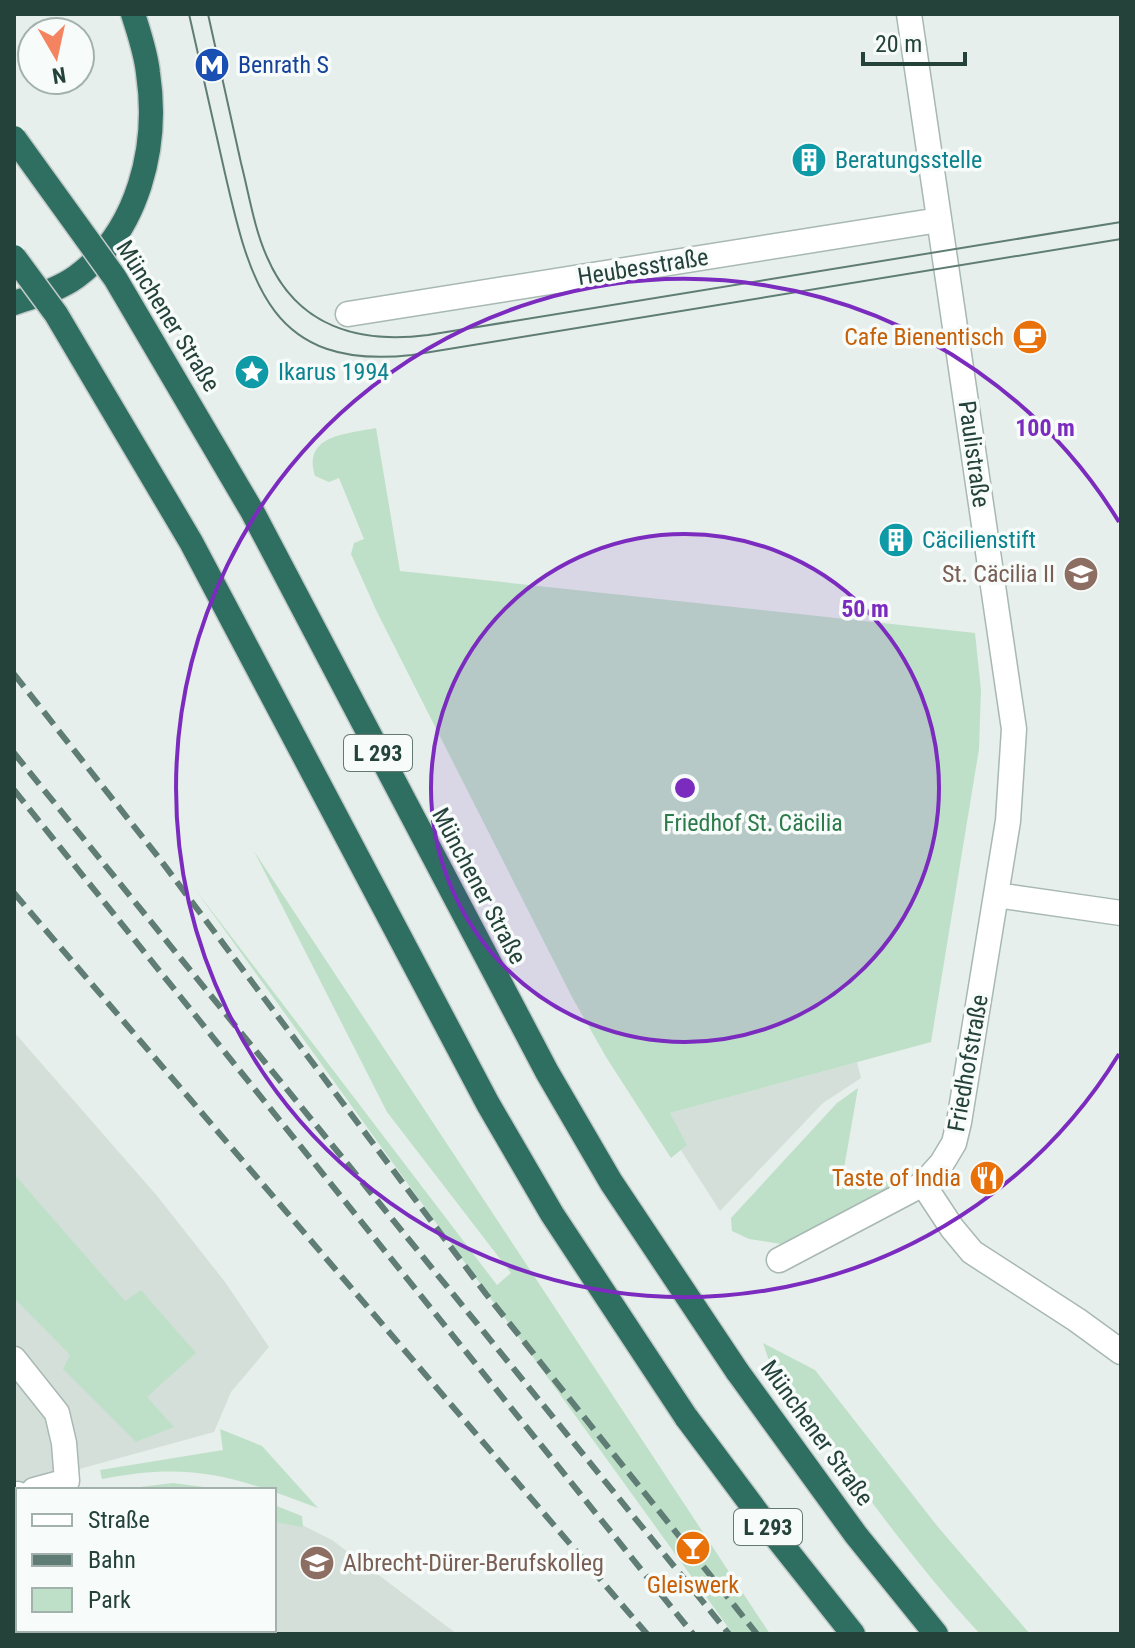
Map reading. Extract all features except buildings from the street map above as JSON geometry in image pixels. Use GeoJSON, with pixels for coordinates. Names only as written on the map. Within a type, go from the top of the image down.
{"type":"FeatureCollection","features":[{"type":"Feature","properties":{"kind":"highway"},"geometry":{"type":"LineString","coordinates":[[14,303],[42,294],[74,278],[93,262],[127,217],[140,187],[152,119],[151,94],[133,14]]}},
{"type":"Feature","properties":{"kind":"highway","name":"Münchener Straße"},"geometry":{"type":"LineString","coordinates":[[14,138],[115,278],[252,511],[487,963],[611,1182],[737,1371],[856,1535],[936,1634]]}},
{"type":"Feature","properties":{"kind":"highway","name":"L 293"},"geometry":{"type":"LineString","coordinates":[[14,257],[56,314],[191,542],[488,1104],[552,1214],[686,1417],[853,1634]]}},
{"type":"Feature","properties":{"kind":"street","name":"Paulistraße"},"geometry":{"type":"LineString","coordinates":[[909,14],[1014,729],[1008,821],[996,895]]}},
{"type":"Feature","properties":{"kind":"street","name":"Heubesstraße"},"geometry":{"type":"LineString","coordinates":[[348,314],[939,220]]}},
{"type":"Feature","properties":{"kind":"street"},"geometry":{"type":"LineString","coordinates":[[996,895],[1121,913]]}},
{"type":"Feature","properties":{"kind":"street","name":"Friedhofstraße"},"geometry":{"type":"LineString","coordinates":[[779,1260],[923,1184],[942,1163],[954,1143],[996,895]]}},
{"type":"Feature","properties":{"kind":"street"},"geometry":{"type":"LineString","coordinates":[[923,1184],[972,1252],[1121,1352]]}},
{"type":"Feature","properties":{"kind":"street"},"geometry":{"type":"LineString","coordinates":[[14,1359],[57,1413],[64,1443],[67,1481],[41,1488]]}},
{"type":"Feature","properties":{"kind":"shaded area"},"geometry":{"type":"Polygon","coordinates":[[[14,1032],[158,1197],[225,1282],[269,1347],[231,1392],[214,1432],[14,1487],[14,1032]]]}},
{"type":"Feature","properties":{"kind":"shaded area"},"geometry":{"type":"Polygon","coordinates":[[[857,1062],[861,1078],[823,1103],[720,1211],[664,1124],[670,1113],[857,1062]]]}},
{"type":"Feature","properties":{"kind":"shaded area","name":"Albrecht-Dürer-Berufskolleg"},"geometry":{"type":"Polygon","coordinates":[[[276,1512],[332,1540],[457,1634],[14,1634],[14,1516],[16,1632],[276,1632],[276,1512]]]}},
{"type":"Feature","properties":{"kind":"green space","name":"Friedhof St. Cäcilia"},"geometry":{"type":"Polygon","coordinates":[[[376,428],[400,571],[975,633],[981,690],[979,749],[931,1042],[670,1113],[687,1145],[671,1158],[606,1057],[572,997],[377,612],[351,554],[354,543],[364,539],[339,478],[329,482],[315,476],[313,462],[321,444],[340,435],[376,428]]]}},
{"type":"Feature","properties":{"kind":"green space"},"geometry":{"type":"Polygon","coordinates":[[[254,851],[770,1634],[733,1634],[195,889],[497,1285],[511,1273],[387,1112],[254,851]]]}},
{"type":"Feature","properties":{"kind":"green space"},"geometry":{"type":"Polygon","coordinates":[[[858,1088],[843,1174],[893,1183],[893,1191],[781,1244],[749,1239],[732,1231],[731,1218],[837,1103],[858,1088]]]}},
{"type":"Feature","properties":{"kind":"green space"},"geometry":{"type":"Polygon","coordinates":[[[14,1174],[125,1301],[141,1290],[196,1353],[147,1397],[174,1427],[136,1442],[63,1369],[70,1355],[14,1298],[14,1174]]]}},
{"type":"Feature","properties":{"kind":"green space"},"geometry":{"type":"Polygon","coordinates":[[[763,1343],[815,1370],[938,1527],[1030,1634],[980,1634],[924,1570],[872,1502],[770,1364],[763,1343]]]}},
{"type":"Feature","properties":{"kind":"green space"},"geometry":{"type":"Polygon","coordinates":[[[220,1429],[262,1446],[318,1508],[276,1493],[276,1488],[262,1488],[213,1475],[162,1472],[102,1479],[100,1470],[223,1450],[220,1429]]]}},
{"type":"Feature","properties":{"kind":"green space"},"geometry":{"type":"Polygon","coordinates":[[[173,1483],[212,1488],[132,1488],[173,1483]]]}},
{"type":"Feature","properties":{"kind":"green space"},"geometry":{"type":"Polygon","coordinates":[[[276,1506],[302,1516],[303,1527],[276,1522],[276,1506]]]}},
{"type":"Feature","properties":{"kind":"tram line"},"geometry":{"type":"LineString","coordinates":[[189,14],[234,210],[257,282],[274,311],[297,333],[326,349],[364,356],[412,355],[1121,239]]}},
{"type":"Feature","properties":{"kind":"tram line"},"geometry":{"type":"LineString","coordinates":[[208,14],[252,211],[267,257],[295,300],[313,315],[355,333],[403,337],[428,335],[1121,222]]}},
{"type":"Feature","properties":{"kind":"railway"},"geometry":{"type":"LineString","coordinates":[[14,674],[159,858],[486,1294],[757,1634]]}},
{"type":"Feature","properties":{"kind":"railway"},"geometry":{"type":"LineString","coordinates":[[14,753],[729,1634]]}},
{"type":"Feature","properties":{"kind":"railway"},"geometry":{"type":"LineString","coordinates":[[14,790],[693,1634]]}},
{"type":"Feature","properties":{"kind":"railway"},"geometry":{"type":"LineString","coordinates":[[14,893],[647,1634]]}},
{"type":"Feature","properties":{"kind":"place","name":"Benrath S"},"geometry":{"type":"Point","coordinates":[212,65]}},
{"type":"Feature","properties":{"kind":"place","name":"Beratungsstelle"},"geometry":{"type":"Point","coordinates":[809,160]}},
{"type":"Feature","properties":{"kind":"place","name":"Cafe Bienentisch"},"geometry":{"type":"Point","coordinates":[1030,337]}},
{"type":"Feature","properties":{"kind":"place","name":"Ikarus 1994"},"geometry":{"type":"Point","coordinates":[252,372]}},
{"type":"Feature","properties":{"kind":"place","name":"Cäcilienstift"},"geometry":{"type":"Point","coordinates":[896,540]}},
{"type":"Feature","properties":{"kind":"place","name":"St. Cäcilia II"},"geometry":{"type":"Point","coordinates":[1081,574]}},
{"type":"Feature","properties":{"kind":"place","name":"Taste of India"},"geometry":{"type":"Point","coordinates":[987,1178]}},
{"type":"Feature","properties":{"kind":"place","name":"Gleiswerk"},"geometry":{"type":"Point","coordinates":[693,1548]}},
{"type":"Feature","properties":{"kind":"place","name":"Albrecht-Dürer-Berufskolleg"},"geometry":{"type":"Point","coordinates":[317,1563]}}]}
